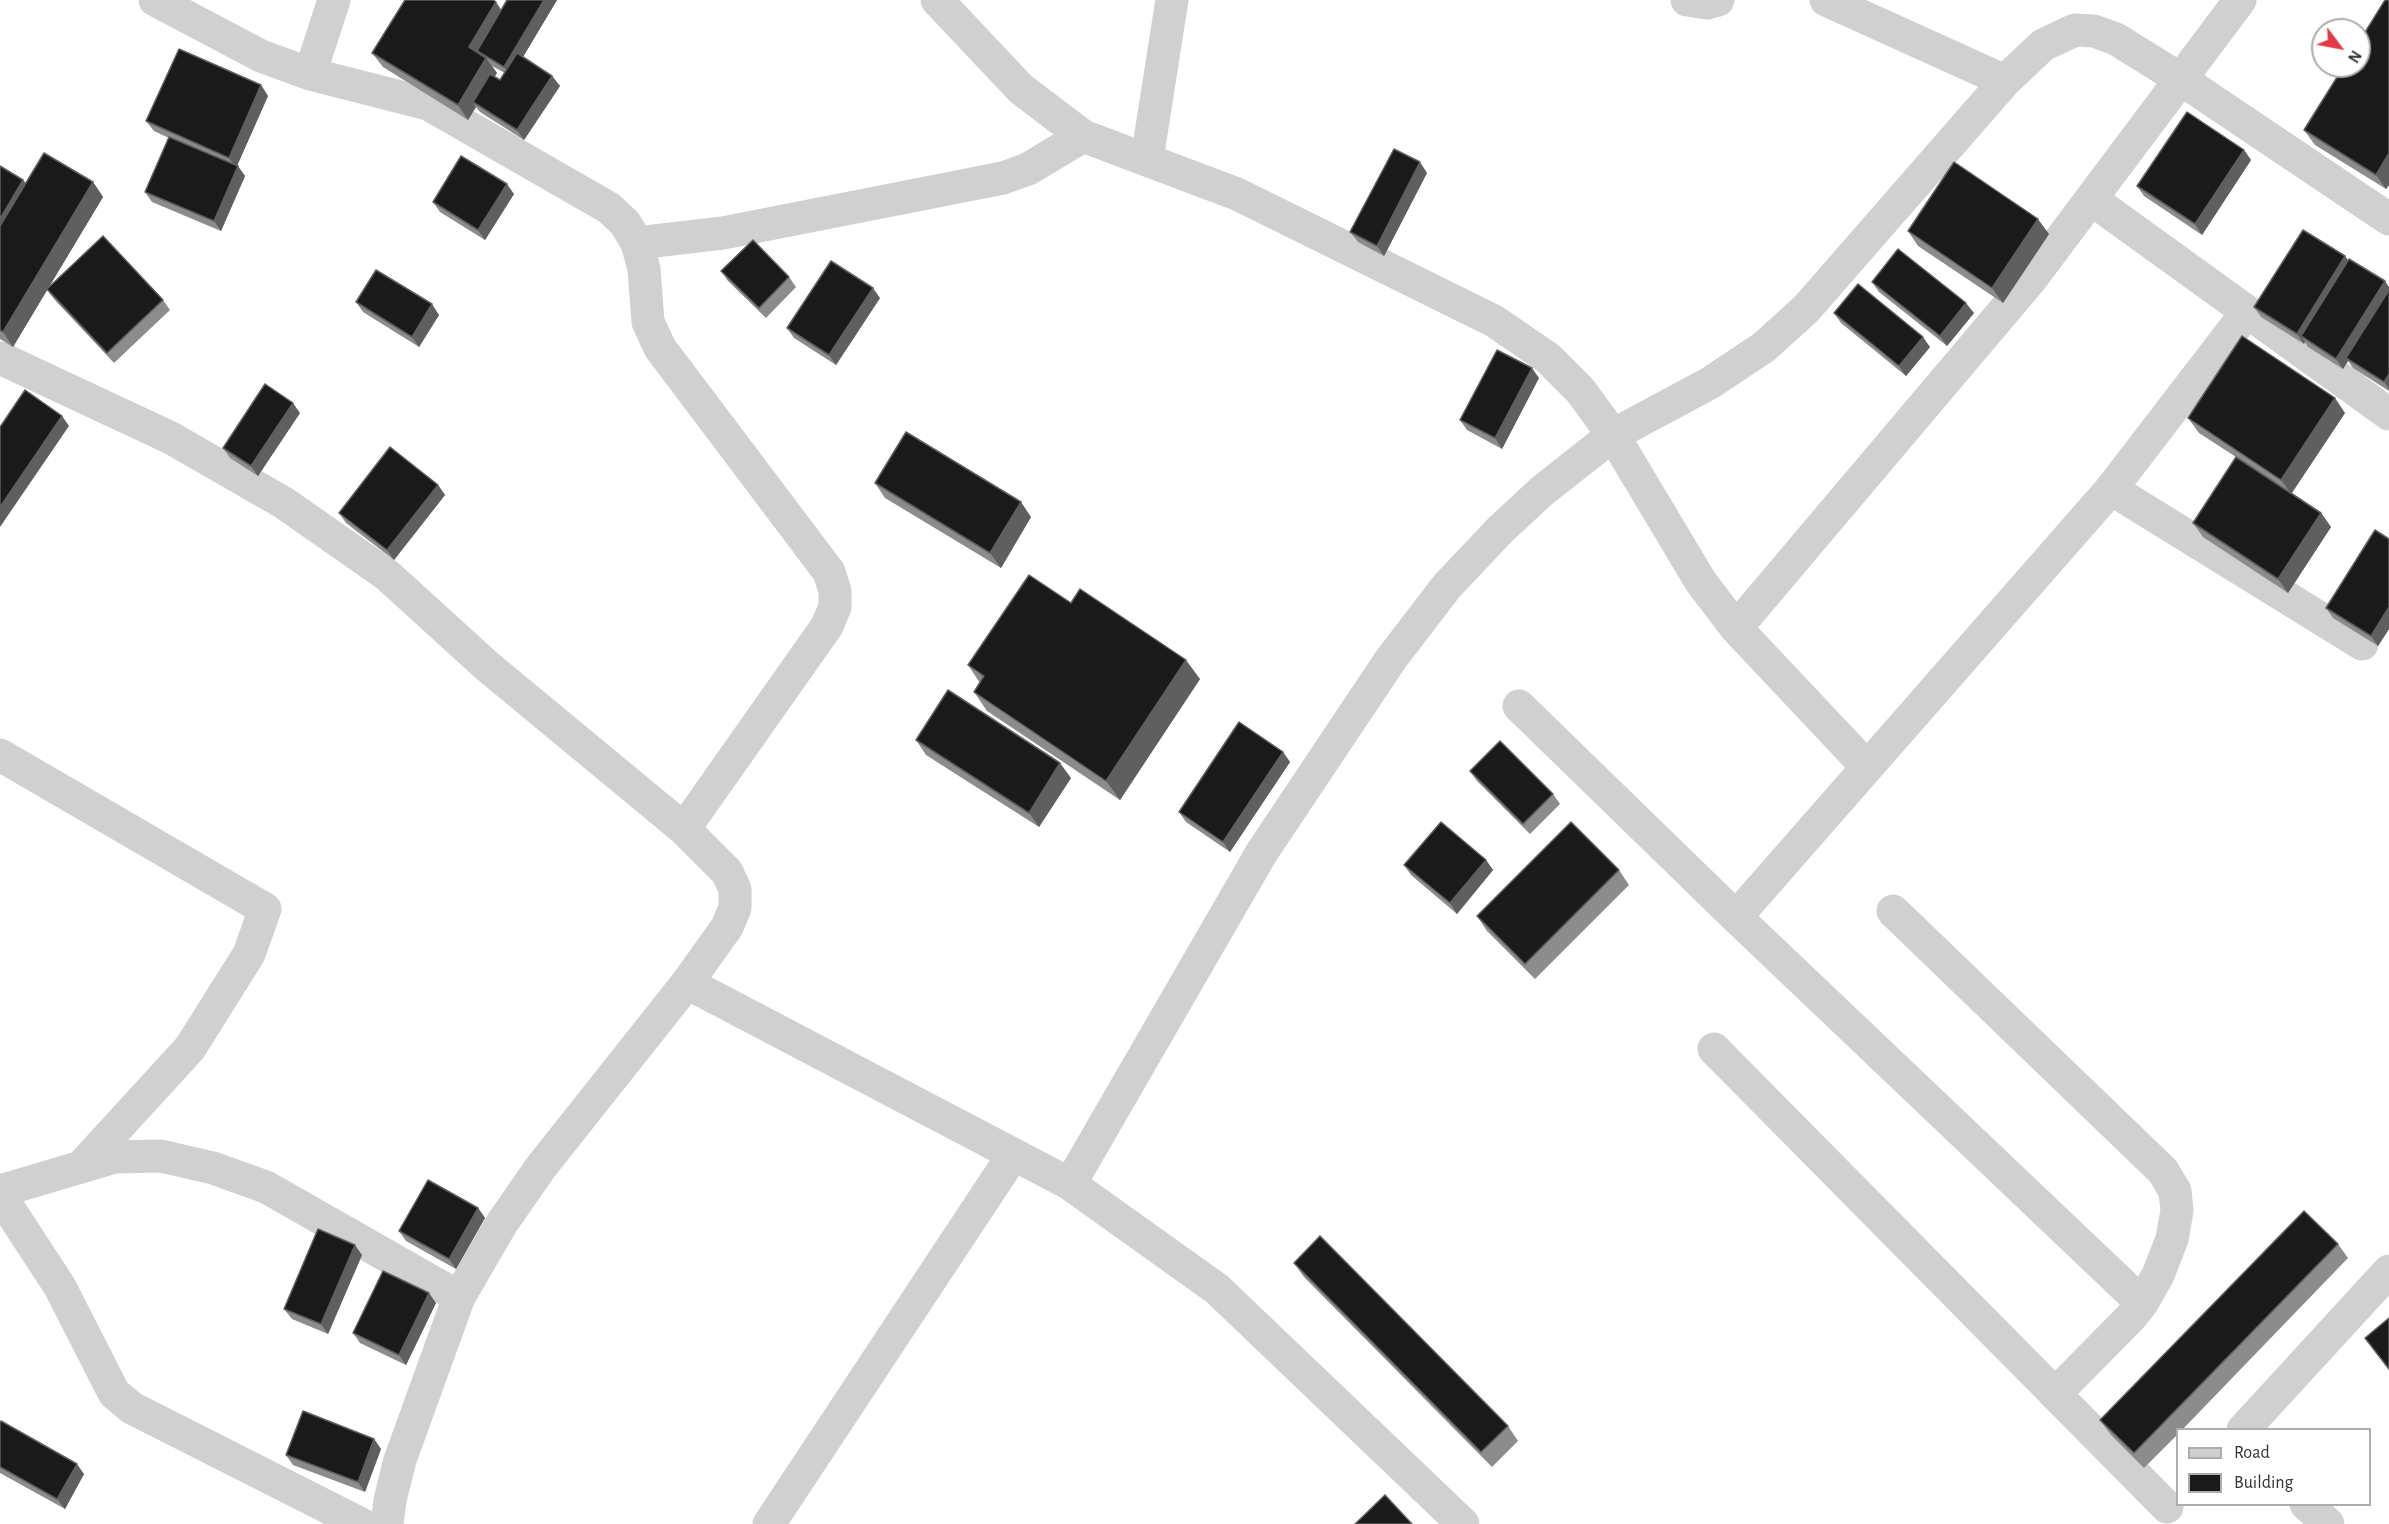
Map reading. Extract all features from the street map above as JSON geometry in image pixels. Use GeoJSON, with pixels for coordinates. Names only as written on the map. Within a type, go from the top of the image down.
{"type":"FeatureCollection","features":[{"type":"Feature","properties":{"kind":"street"},"geometry":{"type":"LineString","coordinates":[[155,0],[261,56],[310,74],[428,104],[609,208],[624,223],[637,243],[644,269],[648,322],[660,348],[830,572],[835,591],[835,607],[827,626],[684,829]]}},
{"type":"Feature","properties":{"kind":"street"},"geometry":{"type":"LineString","coordinates":[[310,74],[334,0]]}},
{"type":"Feature","properties":{"kind":"street"},"geometry":{"type":"LineString","coordinates":[[936,0],[1021,89],[1083,136],[1237,194],[1494,321],[1548,357],[1580,390],[1613,435],[1701,582],[1736,628],[1867,767]]}},
{"type":"Feature","properties":{"kind":"street"},"geometry":{"type":"LineString","coordinates":[[1147,159],[1172,0]]}},
{"type":"Feature","properties":{"kind":"street"},"geometry":{"type":"LineString","coordinates":[[1826,0],[2005,81]]}},
{"type":"Feature","properties":{"kind":"street"},"geometry":{"type":"LineString","coordinates":[[1736,628],[2031,279],[2240,0]]}},
{"type":"Feature","properties":{"kind":"street"},"geometry":{"type":"LineString","coordinates":[[1070,1184],[1262,852],[1391,659],[1447,586],[1542,491],[1613,435],[1710,383],[1764,347],[1806,309],[2005,81],[2043,45],[2074,30],[2094,31],[2115,39],[2182,80],[2389,219]]}},
{"type":"Feature","properties":{"kind":"street"},"geometry":{"type":"LineString","coordinates":[[637,243],[723,233],[1003,178],[1028,169],[1083,136]]}},
{"type":"Feature","properties":{"kind":"street"},"geometry":{"type":"LineString","coordinates":[[2091,199],[2389,414]]}},
{"type":"Feature","properties":{"kind":"street"},"geometry":{"type":"LineString","coordinates":[[1736,916],[2111,489],[2247,312]]}},
{"type":"Feature","properties":{"kind":"street"},"geometry":{"type":"LineString","coordinates":[[0,358],[171,438],[284,503],[387,575],[487,666],[684,829],[726,872],[735,889],[735,908],[727,927],[687,984],[542,1167],[502,1223],[459,1297],[400,1460],[390,1500],[387,1524]]}},
{"type":"Feature","properties":{"kind":"street"},"geometry":{"type":"LineString","coordinates":[[2111,489],[2362,644]]}},
{"type":"Feature","properties":{"kind":"street"},"geometry":{"type":"LineString","coordinates":[[1520,706],[1736,916],[2142,1303]]}},
{"type":"Feature","properties":{"kind":"street"},"geometry":{"type":"LineString","coordinates":[[0,755],[265,909],[249,954],[190,1048],[81,1167]]}},
{"type":"Feature","properties":{"kind":"street"},"geometry":{"type":"LineString","coordinates":[[1893,911],[2163,1171],[2175,1191],[2176,1220],[2172,1239],[2158,1275],[2142,1303],[2126,1323],[2055,1394]]}},
{"type":"Feature","properties":{"kind":"street"},"geometry":{"type":"LineString","coordinates":[[687,984],[1070,1184],[1217,1289],[1463,1524]]}},
{"type":"Feature","properties":{"kind":"street"},"geometry":{"type":"LineString","coordinates":[[1714,1049],[2055,1394],[2165,1509]]}},
{"type":"Feature","properties":{"kind":"street"},"geometry":{"type":"LineString","coordinates":[[769,1524],[1013,1155]]}},
{"type":"Feature","properties":{"kind":"street"},"geometry":{"type":"LineString","coordinates":[[361,1524],[132,1408],[114,1393],[60,1287],[0,1193],[115,1156],[161,1156],[213,1168],[266,1187],[459,1297]]}},
{"type":"Feature","properties":{"kind":"street"},"geometry":{"type":"LineString","coordinates":[[2245,1428],[2389,1271]]}},
{"type":"Feature","properties":{"kind":"street"},"geometry":{"type":"LineString","coordinates":[[2308,1506],[2328,1524]]}},
{"type":"Feature","properties":{"kind":"building"},"geometry":{"type":"Polygon","coordinates":[[[405,0],[493,0],[496,2],[469,47],[486,58],[458,105],[372,53],[405,0]]]}},
{"type":"Feature","properties":{"kind":"building"},"geometry":{"type":"Polygon","coordinates":[[[507,0],[544,0],[504,67],[477,51],[507,0]]]}},
{"type":"Feature","properties":{"kind":"building"},"geometry":{"type":"Polygon","coordinates":[[[2385,0],[2389,0],[2389,153],[2376,175],[2304,130],[2336,78],[2371,78],[2371,23],[2385,0]]]}},
{"type":"Feature","properties":{"kind":"building"},"geometry":{"type":"Polygon","coordinates":[[[179,49],[261,85],[229,158],[146,121],[179,49]]]}},
{"type":"Feature","properties":{"kind":"building"},"geometry":{"type":"Polygon","coordinates":[[[517,53],[552,76],[517,130],[473,102],[490,74],[500,80],[517,53]]]}},
{"type":"Feature","properties":{"kind":"building"},"geometry":{"type":"Polygon","coordinates":[[[2187,112],[2244,150],[2195,224],[2137,186],[2187,112]]]}},
{"type":"Feature","properties":{"kind":"building"},"geometry":{"type":"Polygon","coordinates":[[[169,137],[238,166],[214,221],[145,192],[169,137]]]}},
{"type":"Feature","properties":{"kind":"building"},"geometry":{"type":"Polygon","coordinates":[[[1394,149],[1420,162],[1377,246],[1350,232],[1394,149]]]}},
{"type":"Feature","properties":{"kind":"building"},"geometry":{"type":"Polygon","coordinates":[[[44,153],[93,182],[3,332],[0,330],[0,226],[44,153]]]}},
{"type":"Feature","properties":{"kind":"building"},"geometry":{"type":"Polygon","coordinates":[[[461,156],[507,184],[478,230],[433,202],[461,156]]]}},
{"type":"Feature","properties":{"kind":"building"},"geometry":{"type":"Polygon","coordinates":[[[1954,162],[2038,219],[1992,288],[1908,231],[1954,162]]]}},
{"type":"Feature","properties":{"kind":"building"},"geometry":{"type":"Polygon","coordinates":[[[0,166],[23,180],[0,219],[0,166]]]}},
{"type":"Feature","properties":{"kind":"building"},"geometry":{"type":"Polygon","coordinates":[[[2303,230],[2345,256],[2297,334],[2254,307],[2303,230]]]}},
{"type":"Feature","properties":{"kind":"building"},"geometry":{"type":"Polygon","coordinates":[[[103,236],[163,300],[107,353],[47,289],[103,236]]]}},
{"type":"Feature","properties":{"kind":"building"},"geometry":{"type":"Polygon","coordinates":[[[753,240],[789,277],[759,308],[721,271],[753,240]]]}},
{"type":"Feature","properties":{"kind":"building"},"geometry":{"type":"Polygon","coordinates":[[[1898,249],[1966,303],[1940,336],[1872,282],[1898,249]]]}},
{"type":"Feature","properties":{"kind":"building"},"geometry":{"type":"Polygon","coordinates":[[[2349,259],[2385,281],[2336,359],[2301,336],[2349,259]]]}},
{"type":"Feature","properties":{"kind":"building"},"geometry":{"type":"Polygon","coordinates":[[[831,261],[873,288],[829,355],[787,328],[831,261]]]}},
{"type":"Feature","properties":{"kind":"building"},"geometry":{"type":"Polygon","coordinates":[[[376,270],[432,304],[412,337],[356,302],[376,270]]]}},
{"type":"Feature","properties":{"kind":"building"},"geometry":{"type":"Polygon","coordinates":[[[1858,284],[1923,337],[1899,366],[1834,313],[1858,284]]]}},
{"type":"Feature","properties":{"kind":"building"},"geometry":{"type":"Polygon","coordinates":[[[2389,290],[2389,374],[2384,382],[2346,358],[2389,290]]]}},
{"type":"Feature","properties":{"kind":"building"},"geometry":{"type":"Polygon","coordinates":[[[2242,336],[2335,398],[2281,480],[2188,418],[2242,336]]]}},
{"type":"Feature","properties":{"kind":"building"},"geometry":{"type":"Polygon","coordinates":[[[1497,350],[1532,368],[1495,438],[1460,420],[1497,350]]]}},
{"type":"Feature","properties":{"kind":"building"},"geometry":{"type":"Polygon","coordinates":[[[265,384],[293,403],[251,466],[223,448],[265,384]]]}},
{"type":"Feature","properties":{"kind":"building"},"geometry":{"type":"Polygon","coordinates":[[[25,390],[62,416],[0,507],[0,427],[25,390]]]}},
{"type":"Feature","properties":{"kind":"building"},"geometry":{"type":"Polygon","coordinates":[[[906,432],[1021,502],[990,553],[875,483],[906,432]]]}},
{"type":"Feature","properties":{"kind":"building"},"geometry":{"type":"Polygon","coordinates":[[[390,447],[438,485],[387,550],[339,513],[390,447]]]}},
{"type":"Feature","properties":{"kind":"building"},"geometry":{"type":"Polygon","coordinates":[[[2236,457],[2321,513],[2278,579],[2193,523],[2236,457]]]}},
{"type":"Feature","properties":{"kind":"building"},"geometry":{"type":"Polygon","coordinates":[[[2375,530],[2389,539],[2389,607],[2371,636],[2326,608],[2375,530]]]}},
{"type":"Feature","properties":{"kind":"building"},"geometry":{"type":"Polygon","coordinates":[[[1029,575],[1071,603],[1080,589],[1186,660],[1106,781],[974,692],[984,676],[968,665],[1029,575]]]}},
{"type":"Feature","properties":{"kind":"building"},"geometry":{"type":"Polygon","coordinates":[[[948,690],[1060,763],[1029,813],[916,740],[948,690]]]}},
{"type":"Feature","properties":{"kind":"building"},"geometry":{"type":"Polygon","coordinates":[[[1239,722],[1283,752],[1223,842],[1179,812],[1239,722]]]}},
{"type":"Feature","properties":{"kind":"building"},"geometry":{"type":"Polygon","coordinates":[[[1500,741],[1553,794],[1523,824],[1470,771],[1500,741]]]}},
{"type":"Feature","properties":{"kind":"building"},"geometry":{"type":"Polygon","coordinates":[[[1441,822],[1486,860],[1450,903],[1404,865],[1441,822]]]}},
{"type":"Feature","properties":{"kind":"building"},"geometry":{"type":"Polygon","coordinates":[[[1571,822],[1619,870],[1525,964],[1477,916],[1571,822]]]}},
{"type":"Feature","properties":{"kind":"building"},"geometry":{"type":"Polygon","coordinates":[[[428,1180],[478,1208],[449,1259],[399,1231],[428,1180]]]}},
{"type":"Feature","properties":{"kind":"building"},"geometry":{"type":"Polygon","coordinates":[[[2304,1211],[2338,1244],[2134,1453],[2100,1420],[2304,1211]]]}},
{"type":"Feature","properties":{"kind":"building"},"geometry":{"type":"Polygon","coordinates":[[[318,1229],[355,1245],[321,1324],[284,1309],[318,1229]]]}},
{"type":"Feature","properties":{"kind":"building"},"geometry":{"type":"Polygon","coordinates":[[[1320,1236],[1508,1426],[1481,1452],[1294,1263],[1320,1236]]]}},
{"type":"Feature","properties":{"kind":"building"},"geometry":{"type":"Polygon","coordinates":[[[383,1271],[429,1293],[399,1355],[353,1333],[383,1271]]]}},
{"type":"Feature","properties":{"kind":"building"},"geometry":{"type":"Polygon","coordinates":[[[2389,1318],[2389,1369],[2365,1338],[2389,1318]]]}},
{"type":"Feature","properties":{"kind":"building"},"geometry":{"type":"Polygon","coordinates":[[[303,1411],[374,1439],[358,1482],[286,1455],[303,1411]]]}},
{"type":"Feature","properties":{"kind":"building"},"geometry":{"type":"Polygon","coordinates":[[[1,1421],[77,1464],[57,1499],[0,1467],[1,1421]]]}},
{"type":"Feature","properties":{"kind":"building"},"geometry":{"type":"Polygon","coordinates":[[[1385,1495],[1412,1524],[1355,1524],[1385,1495]]]}}]}
